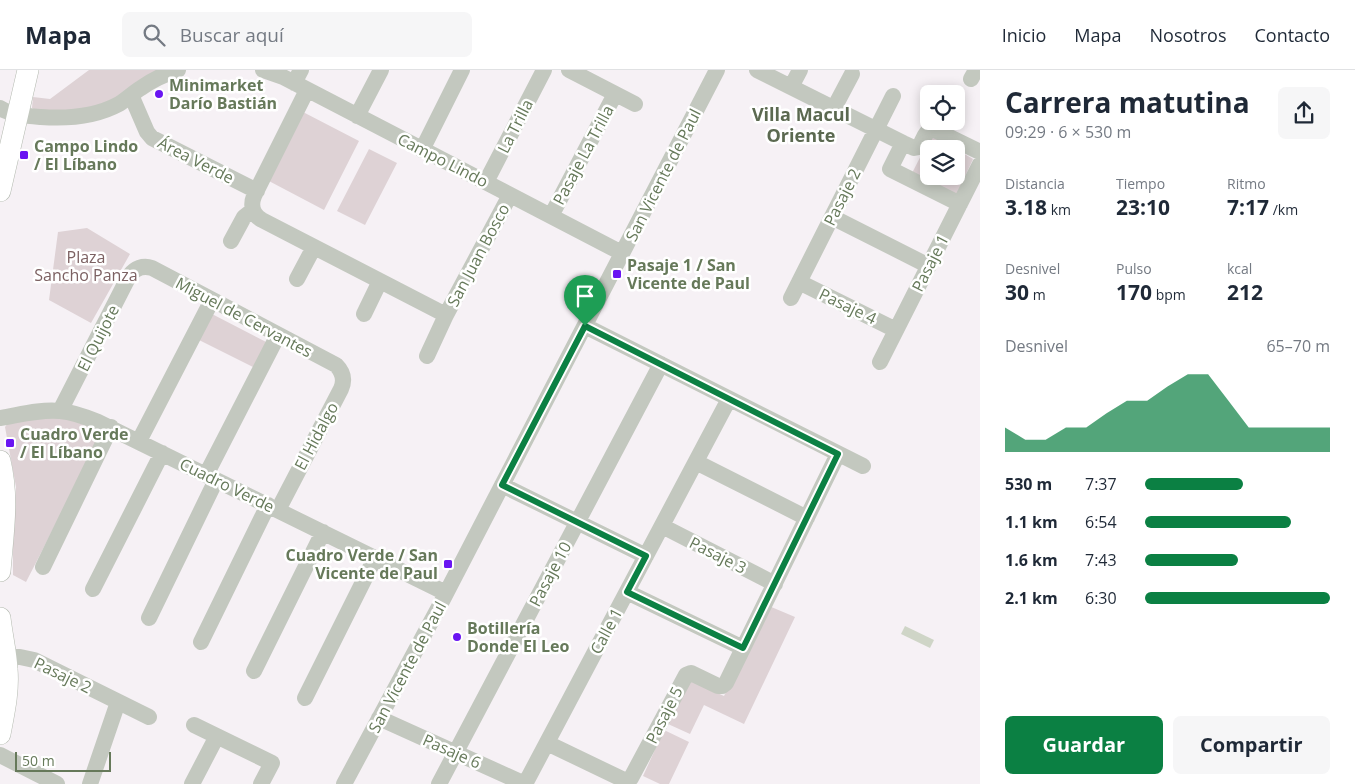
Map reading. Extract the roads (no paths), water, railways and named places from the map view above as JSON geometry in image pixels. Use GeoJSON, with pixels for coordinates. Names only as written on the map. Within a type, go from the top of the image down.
{"type":"FeatureCollection","features":[{"type":"Feature","properties":{"kind":"main road"},"geometry":{"type":"LineString","coordinates":[[0,191],[9,111],[28,70]]}},
{"type":"Feature","properties":{"kind":"main road"},"geometry":{"type":"LineString","coordinates":[[0,461],[5,499],[0,571]]}},
{"type":"Feature","properties":{"kind":"main road"},"geometry":{"type":"LineString","coordinates":[[0,618],[7,668],[7,694],[0,734]]}},
{"type":"Feature","properties":{"kind":"street"},"geometry":{"type":"LineString","coordinates":[[9,111],[56,118],[85,116],[108,109],[153,80],[178,70]]}},
{"type":"Feature","properties":{"kind":"street","name":"Campo Lindo"},"geometry":{"type":"LineString","coordinates":[[263,70],[301,81],[357,116],[622,253]]}},
{"type":"Feature","properties":{"kind":"street"},"geometry":{"type":"LineString","coordinates":[[357,116],[381,70]]}},
{"type":"Feature","properties":{"kind":"street"},"geometry":{"type":"LineString","coordinates":[[422,150],[462,70]]}},
{"type":"Feature","properties":{"kind":"street","name":"La Trilla"},"geometry":{"type":"LineString","coordinates":[[486,182],[544,70]]}},
{"type":"Feature","properties":{"kind":"street"},"geometry":{"type":"LineString","coordinates":[[569,70],[636,104]]}},
{"type":"Feature","properties":{"kind":"street","name":"San Vicente de Paul"},"geometry":{"type":"LineString","coordinates":[[344,784],[446,593],[717,70]]}},
{"type":"Feature","properties":{"kind":"street"},"geometry":{"type":"LineString","coordinates":[[757,70],[914,148],[919,147],[927,132],[934,128],[980,152]]}},
{"type":"Feature","properties":{"kind":"street"},"geometry":{"type":"LineString","coordinates":[[791,87],[800,70]]}},
{"type":"Feature","properties":{"kind":"street"},"geometry":{"type":"LineString","coordinates":[[834,108],[852,74]]}},
{"type":"Feature","properties":{"kind":"street"},"geometry":{"type":"LineString","coordinates":[[231,241],[244,217],[253,210],[253,201],[301,81]]}},
{"type":"Feature","properties":{"kind":"street","name":"Pasaje La Trilla"},"geometry":{"type":"LineString","coordinates":[[551,216],[615,94]]}},
{"type":"Feature","properties":{"kind":"street","name":"Área Verde"},"geometry":{"type":"LineString","coordinates":[[132,95],[147,132],[152,138],[257,191]]}},
{"type":"Feature","properties":{"kind":"street","name":"Pasaje 2"},"geometry":{"type":"LineString","coordinates":[[791,298],[893,96]]}},
{"type":"Feature","properties":{"kind":"street"},"geometry":{"type":"LineString","coordinates":[[903,143],[890,169],[960,204]]}},
{"type":"Feature","properties":{"kind":"street","name":"Pasaje 1"},"geometry":{"type":"LineString","coordinates":[[880,362],[980,164]]}},
{"type":"Feature","properties":{"kind":"street","name":"San Juan Bosco"},"geometry":{"type":"LineString","coordinates":[[427,356],[446,315],[510,195]]}},
{"type":"Feature","properties":{"kind":"street","name":"San Juan Bosco"},"geometry":{"type":"LineString","coordinates":[[253,210],[262,220],[446,315]]}},
{"type":"Feature","properties":{"kind":"street"},"geometry":{"type":"LineString","coordinates":[[832,217],[929,266]]}},
{"type":"Feature","properties":{"kind":"street"},"geometry":{"type":"LineString","coordinates":[[298,279],[314,247]]}},
{"type":"Feature","properties":{"kind":"street","name":"Miguel de Cervantes"},"geometry":{"type":"LineString","coordinates":[[139,268],[152,268],[336,365],[343,376]]}},
{"type":"Feature","properties":{"kind":"street","name":"El Quijote"},"geometry":{"type":"LineString","coordinates":[[60,411],[129,276],[139,268]]}},
{"type":"Feature","properties":{"kind":"street"},"geometry":{"type":"LineString","coordinates":[[364,314],[380,281]]}},
{"type":"Feature","properties":{"kind":"street","name":"Pasaje 4"},"geometry":{"type":"LineString","coordinates":[[799,282],[896,330]]}},
{"type":"Feature","properties":{"kind":"street"},"geometry":{"type":"LineString","coordinates":[[142,435],[212,300]]}},
{"type":"Feature","properties":{"kind":"street"},"geometry":{"type":"LineString","coordinates":[[585,326],[863,466]]}},
{"type":"Feature","properties":{"kind":"street"},"geometry":{"type":"LineString","coordinates":[[149,618],[211,477],[278,335]]}},
{"type":"Feature","properties":{"kind":"street","name":"Pasaje 10"},"geometry":{"type":"LineString","coordinates":[[439,784],[661,364]]}},
{"type":"Feature","properties":{"kind":"street","name":"El Hidalgo"},"geometry":{"type":"LineString","coordinates":[[201,642],[341,389],[344,380],[343,376]]}},
{"type":"Feature","properties":{"kind":"street","name":"Calle 1"},"geometry":{"type":"LineString","coordinates":[[525,784],[729,399]]}},
{"type":"Feature","properties":{"kind":"street","name":"Cuadro Verde"},"geometry":{"type":"LineString","coordinates":[[0,418],[36,412],[60,411],[86,417],[111,428],[142,435],[162,453],[211,477],[277,503],[323,532],[446,593]]}},
{"type":"Feature","properties":{"kind":"street"},"geometry":{"type":"LineString","coordinates":[[43,567],[111,428]]}},
{"type":"Feature","properties":{"kind":"street"},"geometry":{"type":"LineString","coordinates":[[93,589],[162,453]]}},
{"type":"Feature","properties":{"kind":"street","name":"Pasaje 5"},"geometry":{"type":"LineString","coordinates":[[547,743],[624,780],[631,778],[684,677],[691,673],[715,685],[722,686],[726,683],[838,454]]}},
{"type":"Feature","properties":{"kind":"street"},"geometry":{"type":"LineString","coordinates":[[696,462],[807,518]]}},
{"type":"Feature","properties":{"kind":"street"},"geometry":{"type":"LineString","coordinates":[[502,485],[646,556]]}},
{"type":"Feature","properties":{"kind":"street","name":"Pasaje 3"},"geometry":{"type":"LineString","coordinates":[[662,526],[775,584]]}},
{"type":"Feature","properties":{"kind":"street"},"geometry":{"type":"LineString","coordinates":[[254,671],[323,532]]}},
{"type":"Feature","properties":{"kind":"street"},"geometry":{"type":"LineString","coordinates":[[305,698],[375,558]]}},
{"type":"Feature","properties":{"kind":"street"},"geometry":{"type":"LineString","coordinates":[[627,592],[743,648]]}},
{"type":"Feature","properties":{"kind":"street","name":"Pasaje 2"},"geometry":{"type":"LineString","coordinates":[[6,657],[34,660],[149,717]]}},
{"type":"Feature","properties":{"kind":"street"},"geometry":{"type":"LineString","coordinates":[[90,784],[118,702]]}},
{"type":"Feature","properties":{"kind":"street","name":"Pasaje 6"},"geometry":{"type":"LineString","coordinates":[[379,718],[525,784]]}},
{"type":"Feature","properties":{"kind":"street"},"geometry":{"type":"LineString","coordinates":[[194,725],[272,763],[261,784]]}},
{"type":"Feature","properties":{"kind":"street"},"geometry":{"type":"LineString","coordinates":[[192,784],[217,736]]}},
{"type":"Feature","properties":{"kind":"street"},"geometry":{"type":"LineString","coordinates":[[0,754],[57,784]]}},
{"type":"Feature","properties":{"kind":"place","name":"Minimarket Darío Bastián"},"geometry":{"type":"Point","coordinates":[159,94]}},
{"type":"Feature","properties":{"kind":"place","name":"Campo Lindo / El Líbano"},"geometry":{"type":"Point","coordinates":[24,155]}},
{"type":"Feature","properties":{"kind":"place","name":"Pasaje 1 / San Vicente de Paul"},"geometry":{"type":"Point","coordinates":[617,274]}},
{"type":"Feature","properties":{"kind":"place","name":"Cuadro Verde / El Líbano"},"geometry":{"type":"Point","coordinates":[10,443]}},
{"type":"Feature","properties":{"kind":"place","name":"Cuadro Verde / San Vicente de Paul"},"geometry":{"type":"Point","coordinates":[448,564]}},
{"type":"Feature","properties":{"kind":"place","name":"Botillería Donde El Leo"},"geometry":{"type":"Point","coordinates":[457,637]}},
{"type":"Feature","properties":{"kind":"district","name":"Villa Macul Oriente"},"geometry":{"type":"Point","coordinates":[801,124]}},
{"type":"Feature","properties":{"kind":"park label","name":"Plaza Sancho Panza"},"geometry":{"type":"Point","coordinates":[86,266]}}]}
